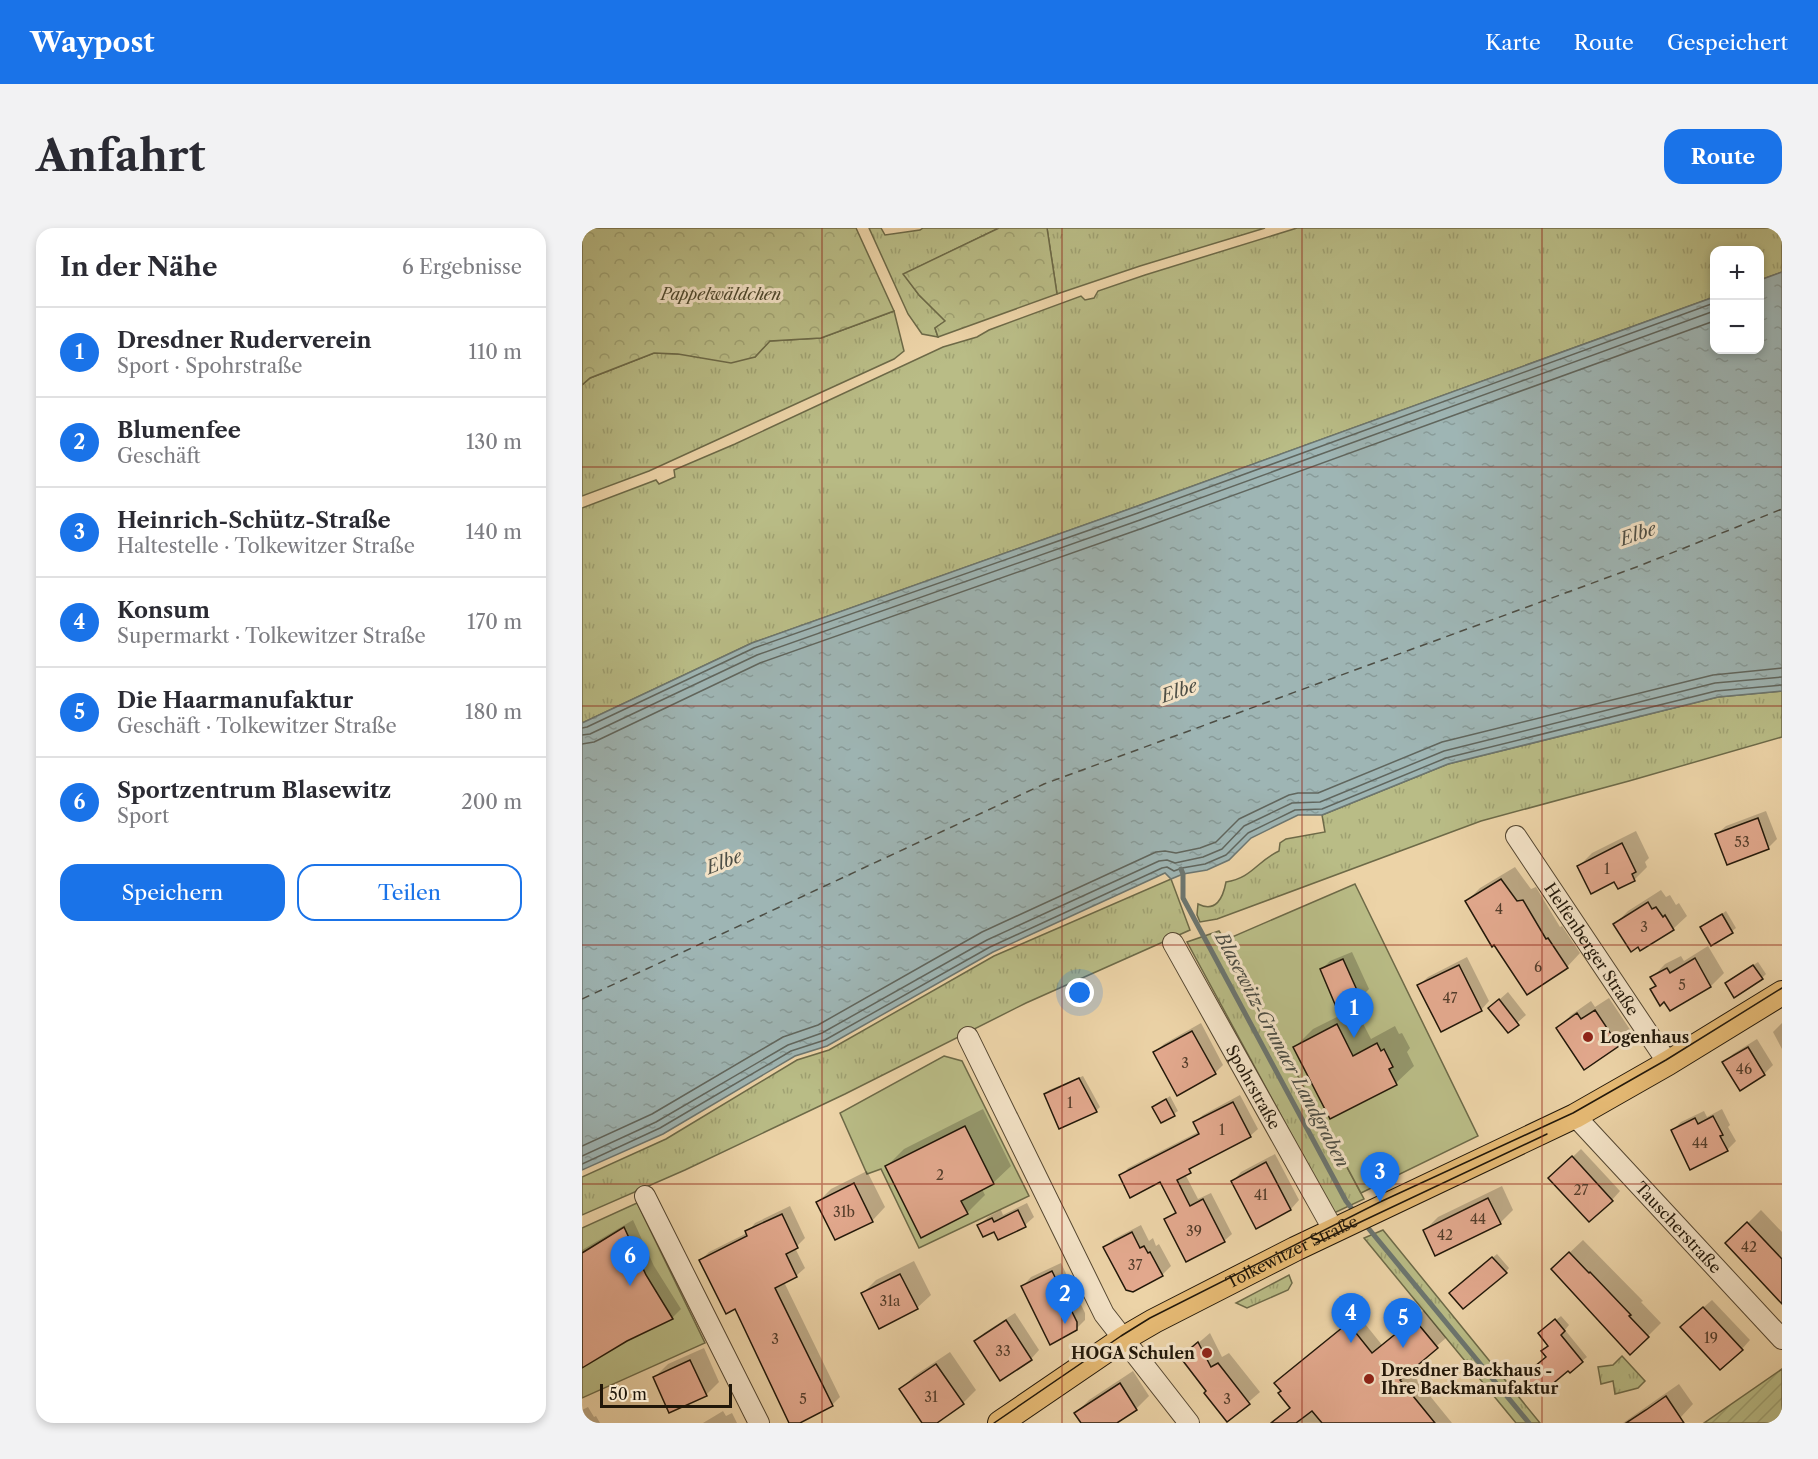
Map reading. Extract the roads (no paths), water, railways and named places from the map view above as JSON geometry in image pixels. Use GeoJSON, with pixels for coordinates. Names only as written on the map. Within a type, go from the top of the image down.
{"type":"FeatureCollection","features":[{"type":"Feature","properties":{"kind":"main road","name":"Tolkewitzer Straße"},"geometry":{"type":"LineString","coordinates":[[1000,1423],[1123,1339],[1182,1306],[1337,1229],[1575,1116],[1668,1063],[1782,993]]}},
{"type":"Feature","properties":{"kind":"street","name":"Helfenberger Straße"},"geometry":{"type":"LineString","coordinates":[[1516,836],[1668,1063]]}},
{"type":"Feature","properties":{"kind":"street","name":"Spohrstraße"},"geometry":{"type":"LineString","coordinates":[[1173,943],[1337,1229]]}},
{"type":"Feature","properties":{"kind":"street"},"geometry":{"type":"LineString","coordinates":[[968,1037],[1104,1314],[1189,1423]]}},
{"type":"Feature","properties":{"kind":"street","name":"Tauscherstraße"},"geometry":{"type":"LineString","coordinates":[[1575,1116],[1782,1339]]}},
{"type":"Feature","properties":{"kind":"street"},"geometry":{"type":"LineString","coordinates":[[645,1196],[759,1423]]}},
{"type":"Feature","properties":{"kind":"water","name":"Elbe"},"geometry":{"type":"Polygon","coordinates":[[[1782,272],[1782,691],[1718,697],[1448,764],[1322,815],[1298,815],[1251,838],[1229,860],[1207,870],[1183,874],[1171,879],[1165,873],[993,952],[827,1046],[795,1056],[663,1134],[582,1170],[582,723],[752,643],[1710,298],[1710,354],[1764,354],[1764,279],[1782,272]]]}},
{"type":"Feature","properties":{"kind":"waterway","name":"Blasewitz‐Grunaer Landgraben"},"geometry":{"type":"LineString","coordinates":[[1181,869],[1183,898],[1346,1201],[1356,1214]]}},
{"type":"Feature","properties":{"kind":"waterway","name":"Blasewitz‐Grunaer Landgraben"},"geometry":{"type":"LineString","coordinates":[[1364,1223],[1529,1423]]}},
{"type":"Feature","properties":{"kind":"tram line"},"geometry":{"type":"LineString","coordinates":[[994,1423],[1150,1318],[1380,1202],[1573,1113],[1666,1060],[1782,988]]}},
{"type":"Feature","properties":{"kind":"tram line"},"geometry":{"type":"LineString","coordinates":[[1316,1243],[1547,1134]]}},
{"type":"Feature","properties":{"kind":"place","name":"Logenhaus"},"geometry":{"type":"Point","coordinates":[1588,1037]}},
{"type":"Feature","properties":{"kind":"place","name":"Dresdner Ruderverein"},"geometry":{"type":"Point","coordinates":[1354,1038]}},
{"type":"Feature","properties":{"kind":"place","name":"Heinrich-Schütz-Straße"},"geometry":{"type":"Point","coordinates":[1380,1202]}},
{"type":"Feature","properties":{"kind":"place","name":"Sportzentrum Blasewitz"},"geometry":{"type":"Point","coordinates":[630,1286]}},
{"type":"Feature","properties":{"kind":"place","name":"Blumenfee"},"geometry":{"type":"Point","coordinates":[1065,1324]}},
{"type":"Feature","properties":{"kind":"place","name":"Konsum"},"geometry":{"type":"Point","coordinates":[1351,1343]}},
{"type":"Feature","properties":{"kind":"place","name":"Die Haarmanufaktur"},"geometry":{"type":"Point","coordinates":[1403,1348]}},
{"type":"Feature","properties":{"kind":"place","name":"HOGA Schulen"},"geometry":{"type":"Point","coordinates":[1207,1353]}},
{"type":"Feature","properties":{"kind":"place","name":"Dresdner Backhaus - Ihre Backmanufaktur"},"geometry":{"type":"Point","coordinates":[1369,1379]}},
{"type":"Feature","properties":{"kind":"park label","name":"Pappelwäldchen"},"geometry":{"type":"Point","coordinates":[721,294]}}]}
